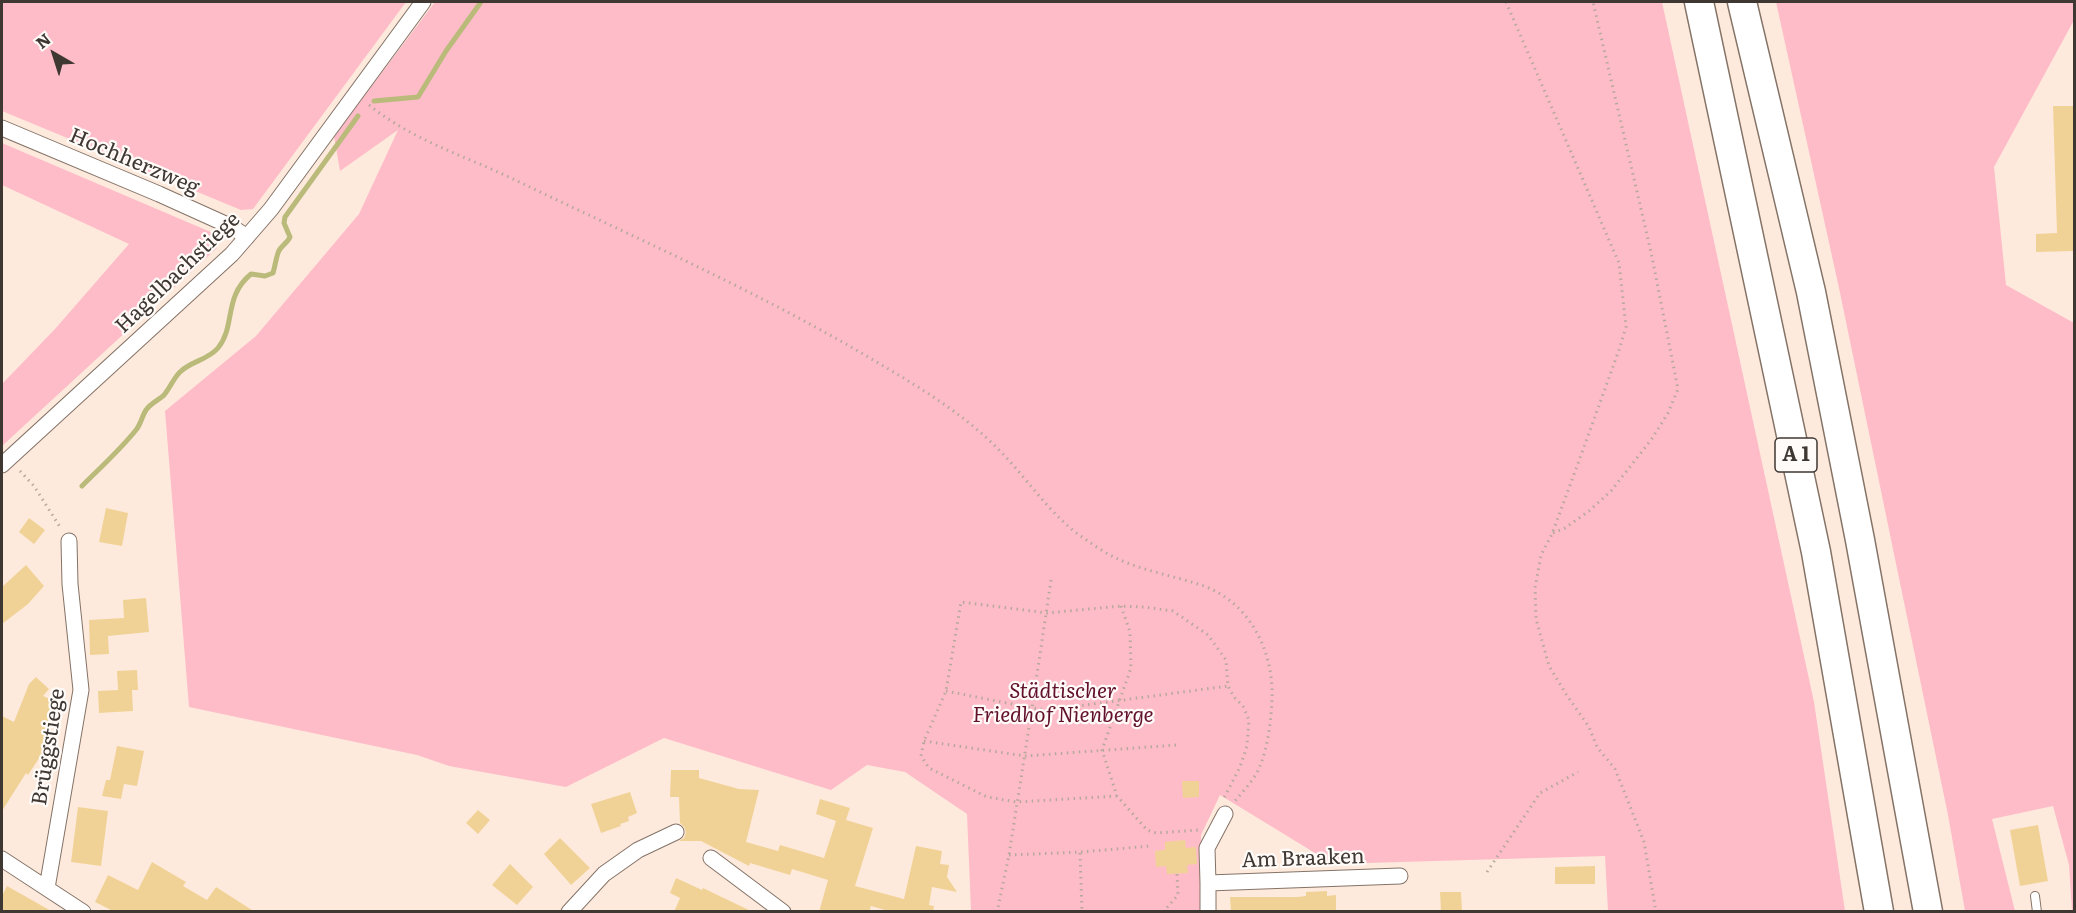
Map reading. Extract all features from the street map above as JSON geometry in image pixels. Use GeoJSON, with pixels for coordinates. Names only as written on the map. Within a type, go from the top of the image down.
{"type":"FeatureCollection","features":[{"type":"Feature","properties":{"kind":"highway","name":"A 1"},"geometry":{"type":"LineString","coordinates":[[1699,2],[1816,552],[1879,912]]}},
{"type":"Feature","properties":{"kind":"highway","name":"A 1"},"geometry":{"type":"LineString","coordinates":[[1742,2],[1811,292],[1862,552],[1928,912]]}},
{"type":"Feature","properties":{"kind":"street","name":"Hagelbachstiege"},"geometry":{"type":"LineString","coordinates":[[5,462],[212,274],[247,237],[272,208],[423,2]]}},
{"type":"Feature","properties":{"kind":"street","name":"Hochherzweg"},"geometry":{"type":"LineString","coordinates":[[2,129],[159,194],[232,227],[247,237]]}},
{"type":"Feature","properties":{"kind":"street","name":"Brüggstiege"},"geometry":{"type":"LineString","coordinates":[[47,888],[81,690],[70,584],[69,541]]}},
{"type":"Feature","properties":{"kind":"street","name":"Am Braaken"},"geometry":{"type":"LineString","coordinates":[[1208,912],[1207,848],[1225,814]]}},
{"type":"Feature","properties":{"kind":"street"},"geometry":{"type":"LineString","coordinates":[[569,912],[604,874],[638,850],[676,832]]}},
{"type":"Feature","properties":{"kind":"street"},"geometry":{"type":"LineString","coordinates":[[711,858],[783,912]]}},
{"type":"Feature","properties":{"kind":"street"},"geometry":{"type":"LineString","coordinates":[[2,859],[83,912]]}},
{"type":"Feature","properties":{"kind":"street","name":"Am Braaken"},"geometry":{"type":"LineString","coordinates":[[1208,883],[1400,876]]}},
{"type":"Feature","properties":{"kind":"lane"},"geometry":{"type":"LineString","coordinates":[[2035,896],[2037,912]]}},
{"type":"Feature","properties":{"kind":"path"},"geometry":{"type":"LineString","coordinates":[[1506,2],[1618,263],[1626,327],[1552,534],[1542,555],[1535,588],[1536,619],[1549,666],[1589,727],[1597,747],[1615,769],[1644,842],[1656,912]]}},
{"type":"Feature","properties":{"kind":"path"},"geometry":{"type":"LineString","coordinates":[[1552,534],[1565,528],[1611,490],[1651,440],[1668,413],[1678,389],[1651,252],[1593,2]]}},
{"type":"Feature","properties":{"kind":"path"},"geometry":{"type":"LineString","coordinates":[[368,104],[385,118],[420,138],[708,271],[858,351],[943,403],[970,424],[999,450],[1052,511],[1090,542],[1116,558],[1203,586],[1224,597],[1251,623],[1259,636],[1269,661],[1272,694],[1269,726],[1260,766],[1250,784],[1225,814]]}},
{"type":"Feature","properties":{"kind":"path"},"geometry":{"type":"LineString","coordinates":[[5,462],[34,486],[69,541]]}},
{"type":"Feature","properties":{"kind":"path"},"geometry":{"type":"LineString","coordinates":[[997,912],[1009,855],[1051,580]]}},
{"type":"Feature","properties":{"kind":"path"},"geometry":{"type":"LineString","coordinates":[[1117,796],[1017,802],[987,797],[929,768],[921,756],[924,741],[946,691],[961,602],[1047,613],[1122,606],[1144,606],[1173,611],[1208,635],[1226,660],[1228,686],[1234,697],[1244,706],[1249,720],[1247,746],[1240,767],[1218,811],[1217,829],[1156,834],[1147,830],[1117,796],[1102,750],[1131,668],[1130,632],[1122,606]]}},
{"type":"Feature","properties":{"kind":"path"},"geometry":{"type":"LineString","coordinates":[[946,691],[1048,710],[1228,686]]}},
{"type":"Feature","properties":{"kind":"path"},"geometry":{"type":"LineString","coordinates":[[924,741],[1025,756],[1177,745]]}},
{"type":"Feature","properties":{"kind":"path"},"geometry":{"type":"LineString","coordinates":[[1487,872],[1540,793],[1578,772]]}},
{"type":"Feature","properties":{"kind":"path"},"geometry":{"type":"LineString","coordinates":[[1009,855],[1151,846]]}},
{"type":"Feature","properties":{"kind":"path"},"geometry":{"type":"LineString","coordinates":[[1080,852],[1082,912]]}},
{"type":"Feature","properties":{"kind":"path"},"geometry":{"type":"LineString","coordinates":[[1163,912],[1178,895],[1177,874]]}},
{"type":"Feature","properties":{"kind":"green space"},"geometry":{"type":"Polygon","coordinates":[[[2,2],[406,2],[253,209],[241,210],[2,111],[2,2]]]}},
{"type":"Feature","properties":{"kind":"green space","name":"Städtischer Friedhof Nienberge"},"geometry":{"type":"Polygon","coordinates":[[[435,2],[1662,2],[1814,702],[1845,911],[1608,911],[1605,856],[1333,864],[1220,795],[1201,835],[1200,911],[971,911],[967,814],[905,772],[867,765],[831,790],[664,738],[566,787],[449,766],[417,755],[189,707],[165,411],[256,336],[359,214],[398,130],[340,171],[334,136],[435,2]]]}},
{"type":"Feature","properties":{"kind":"green space"},"geometry":{"type":"Polygon","coordinates":[[[1776,2],[2073,2],[2073,22],[1994,167],[2006,285],[2074,323],[2074,911],[2072,911],[2069,865],[2053,806],[1992,819],[2015,911],[1965,911],[1948,815],[1839,288],[1776,2]]]}},
{"type":"Feature","properties":{"kind":"green space"},"geometry":{"type":"Polygon","coordinates":[[[2,143],[213,233],[217,248],[2,446],[2,384],[55,329],[129,244],[2,185],[2,143]]]}},
{"type":"Feature","properties":{"kind":"building"},"geometry":{"type":"Polygon","coordinates":[[[2053,106],[2074,106],[2074,251],[2036,252],[2036,234],[2057,233],[2053,106]]]}},
{"type":"Feature","properties":{"kind":"building"},"geometry":{"type":"Polygon","coordinates":[[[106,508],[128,513],[122,546],[99,542],[106,508]]]}},
{"type":"Feature","properties":{"kind":"building"},"geometry":{"type":"Polygon","coordinates":[[[29,518],[45,530],[34,544],[19,532],[29,518]]]}},
{"type":"Feature","properties":{"kind":"building"},"geometry":{"type":"Polygon","coordinates":[[[26,565],[44,586],[28,604],[2,624],[2,587],[26,565]]]}},
{"type":"Feature","properties":{"kind":"building"},"geometry":{"type":"Polygon","coordinates":[[[146,598],[149,632],[108,636],[109,654],[90,655],[89,620],[124,618],[123,600],[146,598]]]}},
{"type":"Feature","properties":{"kind":"building"},"geometry":{"type":"Polygon","coordinates":[[[137,670],[138,690],[132,690],[133,711],[99,713],[98,691],[118,690],[117,671],[137,670]]]}},
{"type":"Feature","properties":{"kind":"building"},"geometry":{"type":"Polygon","coordinates":[[[36,677],[49,689],[43,696],[59,703],[45,737],[51,740],[28,775],[26,773],[2,811],[2,716],[14,722],[29,684],[36,677]]]}},
{"type":"Feature","properties":{"kind":"building"},"geometry":{"type":"Polygon","coordinates":[[[117,746],[144,751],[137,786],[124,784],[121,799],[102,796],[106,780],[110,780],[117,746]]]}},
{"type":"Feature","properties":{"kind":"building"},"geometry":{"type":"Polygon","coordinates":[[[671,770],[699,770],[699,778],[739,789],[759,790],[746,842],[778,851],[780,845],[824,858],[836,821],[816,814],[820,799],[850,808],[846,820],[873,828],[855,886],[904,899],[916,846],[942,851],[940,864],[949,865],[947,877],[957,892],[932,887],[929,905],[934,906],[933,912],[892,912],[871,906],[869,912],[819,912],[828,880],[792,869],[790,875],[750,863],[749,866],[701,841],[679,841],[684,838],[686,832],[680,823],[679,797],[670,797],[671,770]]]}},
{"type":"Feature","properties":{"kind":"building"},"geometry":{"type":"Polygon","coordinates":[[[1182,781],[1199,781],[1199,797],[1183,798],[1182,781]]]}},
{"type":"Feature","properties":{"kind":"building"},"geometry":{"type":"Polygon","coordinates":[[[630,792],[637,813],[628,817],[629,821],[620,824],[621,826],[601,833],[591,804],[630,792]]]}},
{"type":"Feature","properties":{"kind":"building"},"geometry":{"type":"Polygon","coordinates":[[[78,807],[108,811],[101,866],[71,862],[78,807]]]}},
{"type":"Feature","properties":{"kind":"building"},"geometry":{"type":"Polygon","coordinates":[[[478,810],[490,820],[478,834],[466,823],[478,810]]]}},
{"type":"Feature","properties":{"kind":"building"},"geometry":{"type":"Polygon","coordinates":[[[2038,825],[2048,881],[2020,886],[2010,830],[2038,825]]]}},
{"type":"Feature","properties":{"kind":"building"},"geometry":{"type":"Polygon","coordinates":[[[560,838],[590,868],[571,885],[544,854],[560,838]]]}},
{"type":"Feature","properties":{"kind":"building"},"geometry":{"type":"Polygon","coordinates":[[[1185,840],[1186,848],[1196,847],[1197,864],[1187,865],[1188,873],[1167,874],[1166,866],[1156,867],[1155,851],[1165,850],[1165,842],[1185,840]]]}},
{"type":"Feature","properties":{"kind":"building"},"geometry":{"type":"Polygon","coordinates":[[[152,862],[186,882],[183,886],[207,900],[216,887],[255,912],[115,912],[95,902],[108,875],[138,890],[152,862]]]}},
{"type":"Feature","properties":{"kind":"building"},"geometry":{"type":"Polygon","coordinates":[[[510,864],[533,887],[517,905],[492,885],[510,864]]]}},
{"type":"Feature","properties":{"kind":"building"},"geometry":{"type":"Polygon","coordinates":[[[1595,866],[1595,884],[1555,884],[1555,867],[1595,866]]]}},
{"type":"Feature","properties":{"kind":"building"},"geometry":{"type":"Polygon","coordinates":[[[676,878],[753,912],[674,912],[680,898],[670,893],[676,878]]]}},
{"type":"Feature","properties":{"kind":"building"},"geometry":{"type":"Polygon","coordinates":[[[7,886],[53,912],[2,912],[2,896],[7,886]]]}},
{"type":"Feature","properties":{"kind":"building"},"geometry":{"type":"Polygon","coordinates":[[[1327,891],[1327,896],[1336,895],[1336,912],[1231,912],[1230,897],[1297,897],[1306,896],[1306,892],[1327,891]]]}},
{"type":"Feature","properties":{"kind":"building"},"geometry":{"type":"Polygon","coordinates":[[[1440,892],[1461,892],[1462,912],[1441,912],[1440,892]]]}},
{"type":"Feature","properties":{"kind":"waterway"},"geometry":{"type":"LineString","coordinates":[[374,101],[418,97],[446,51],[481,2]]}},
{"type":"Feature","properties":{"kind":"waterway"},"geometry":{"type":"LineString","coordinates":[[82,486],[138,428],[146,410],[164,395],[180,372],[218,348],[227,330],[233,302],[242,283],[251,274],[265,276],[273,273],[279,251],[290,237],[284,223],[285,217],[358,116]]}}]}
